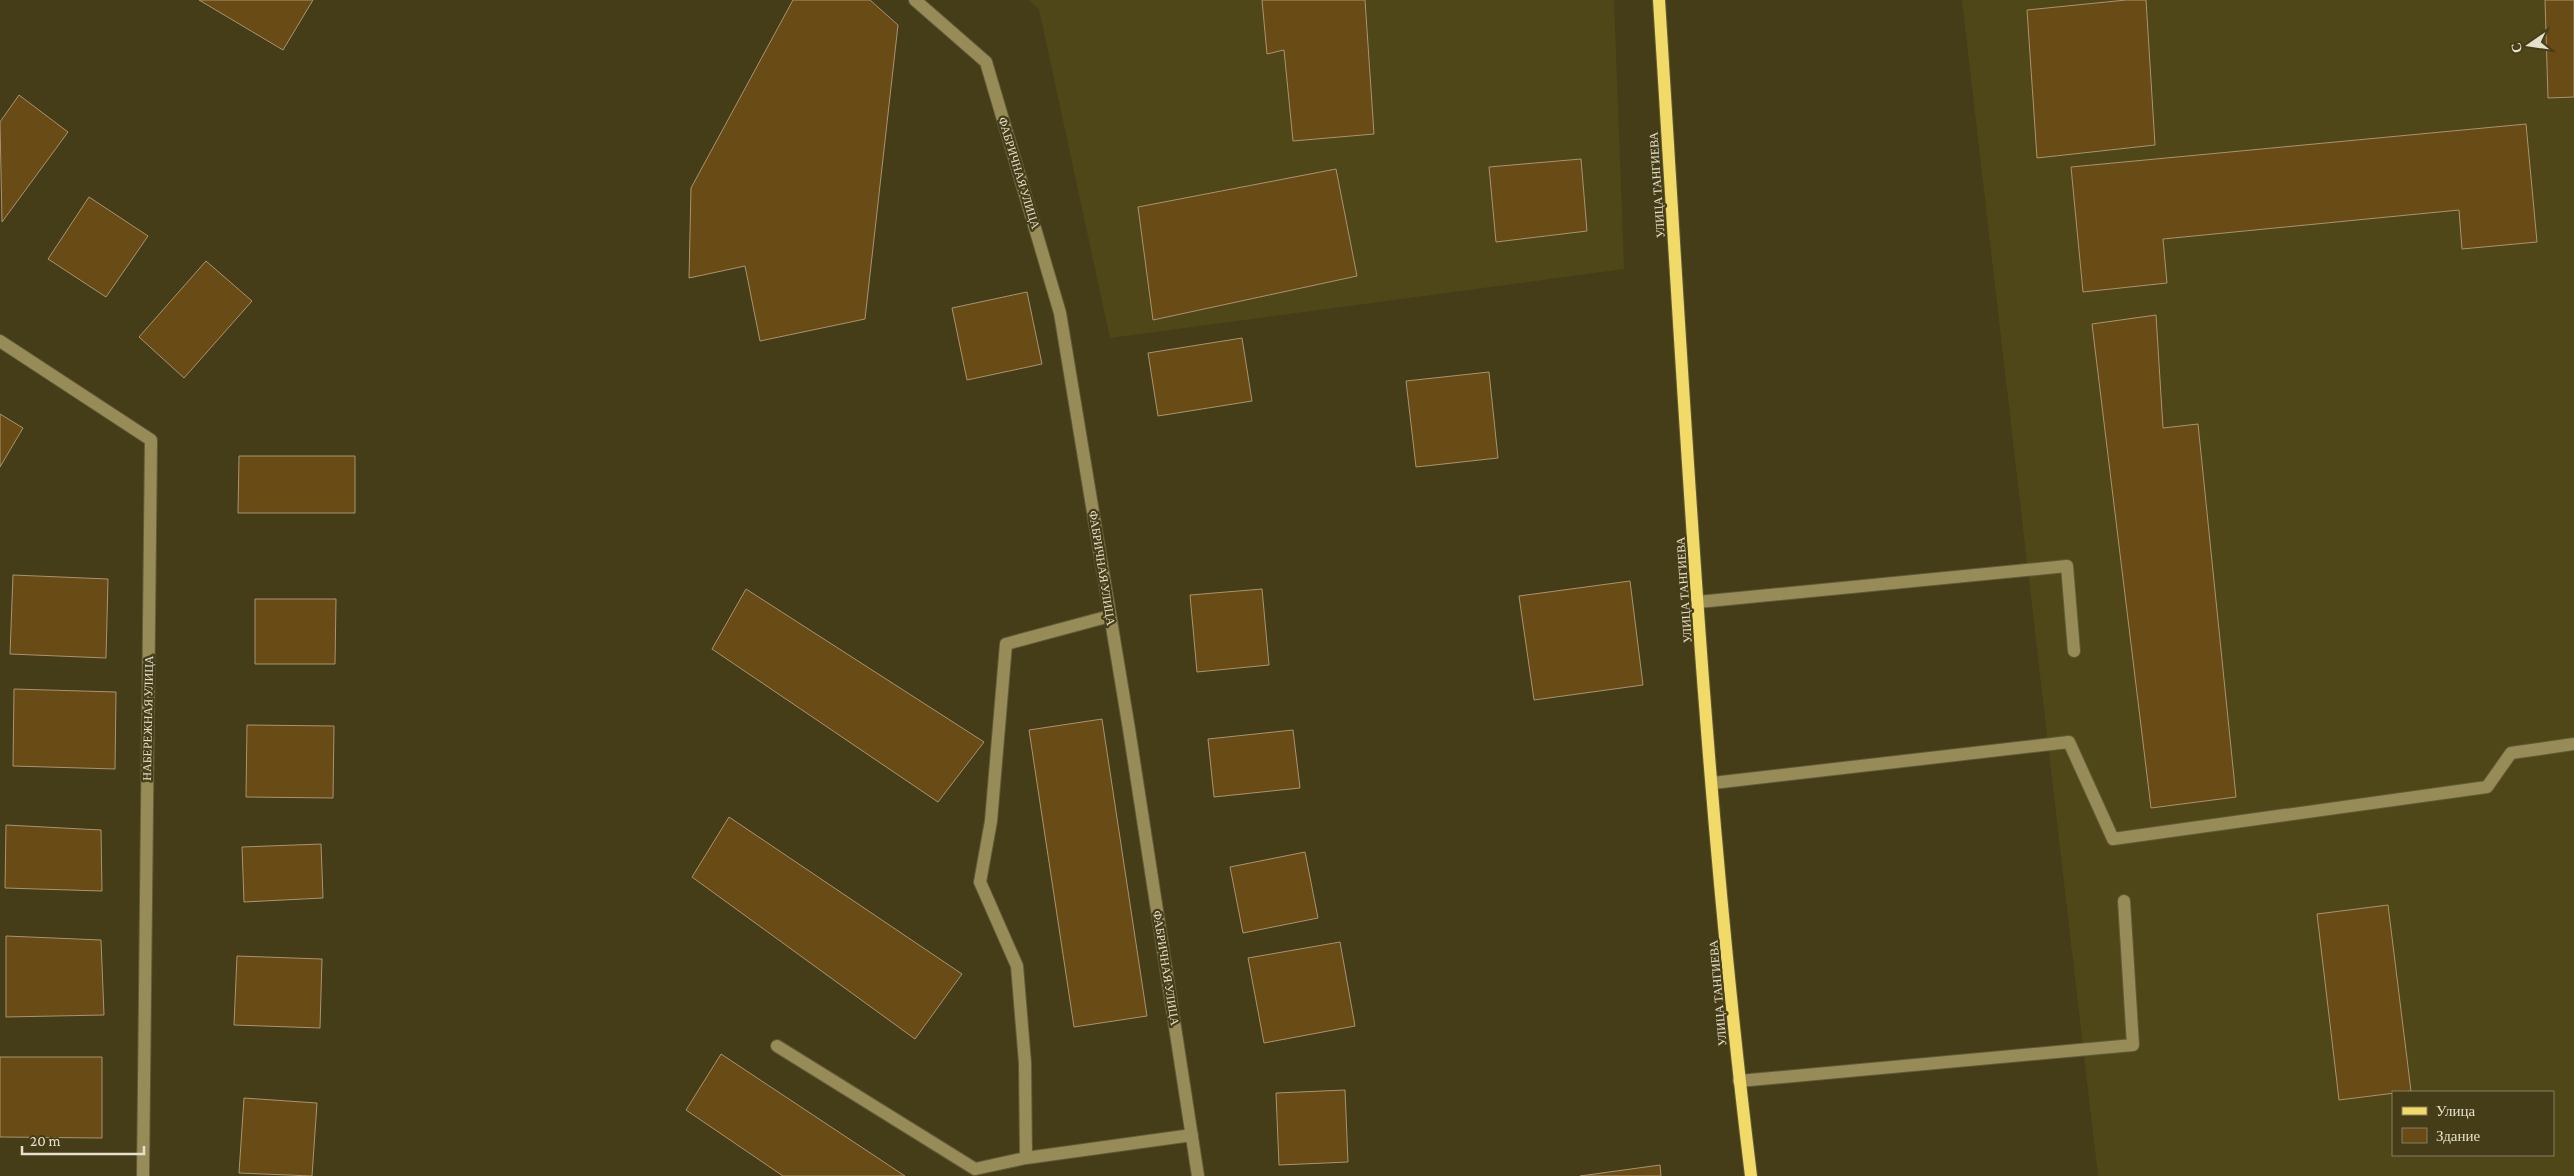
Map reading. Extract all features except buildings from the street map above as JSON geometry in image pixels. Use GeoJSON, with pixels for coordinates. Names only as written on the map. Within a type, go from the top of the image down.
{"type":"FeatureCollection","features":[{"type":"Feature","properties":{"kind":"main road","name":"УЛИЦА ТАНГИЕВА"},"geometry":{"type":"LineString","coordinates":[[1659,0],[1698,602],[1740,1081],[1751,1176]]}},
{"type":"Feature","properties":{"kind":"street","name":"ФАБРИЧНАЯ УЛИЦА"},"geometry":{"type":"LineString","coordinates":[[914,0],[986,62],[1060,313],[1110,616],[1198,1176]]}},
{"type":"Feature","properties":{"kind":"street","name":"НАБЕРЕЖНАЯ УЛИЦА"},"geometry":{"type":"LineString","coordinates":[[0,341],[151,440],[143,1176]]}},
{"type":"Feature","properties":{"kind":"street"},"geometry":{"type":"LineString","coordinates":[[1698,602],[2067,566],[2074,651]]}},
{"type":"Feature","properties":{"kind":"street"},"geometry":{"type":"LineString","coordinates":[[1026,1158],[1025,1063],[1017,966],[980,882],[991,821],[1006,644],[1110,616]]}},
{"type":"Feature","properties":{"kind":"street"},"geometry":{"type":"LineString","coordinates":[[1713,783],[2069,742],[2113,839],[2487,787],[2511,753],[2574,744]]}},
{"type":"Feature","properties":{"kind":"street"},"geometry":{"type":"LineString","coordinates":[[1740,1081],[2133,1045],[2124,901]]}},
{"type":"Feature","properties":{"kind":"street"},"geometry":{"type":"LineString","coordinates":[[777,1046],[975,1169],[1026,1158],[1192,1135]]}},
{"type":"Feature","properties":{"kind":"shaded area"},"geometry":{"type":"Polygon","coordinates":[[[1029,0],[1614,0],[1624,269],[1110,338],[1039,9],[1029,0]]]}},
{"type":"Feature","properties":{"kind":"shaded area"},"geometry":{"type":"Polygon","coordinates":[[[1962,0],[2574,0],[2574,1176],[2098,1176],[1962,0]]]}}]}
